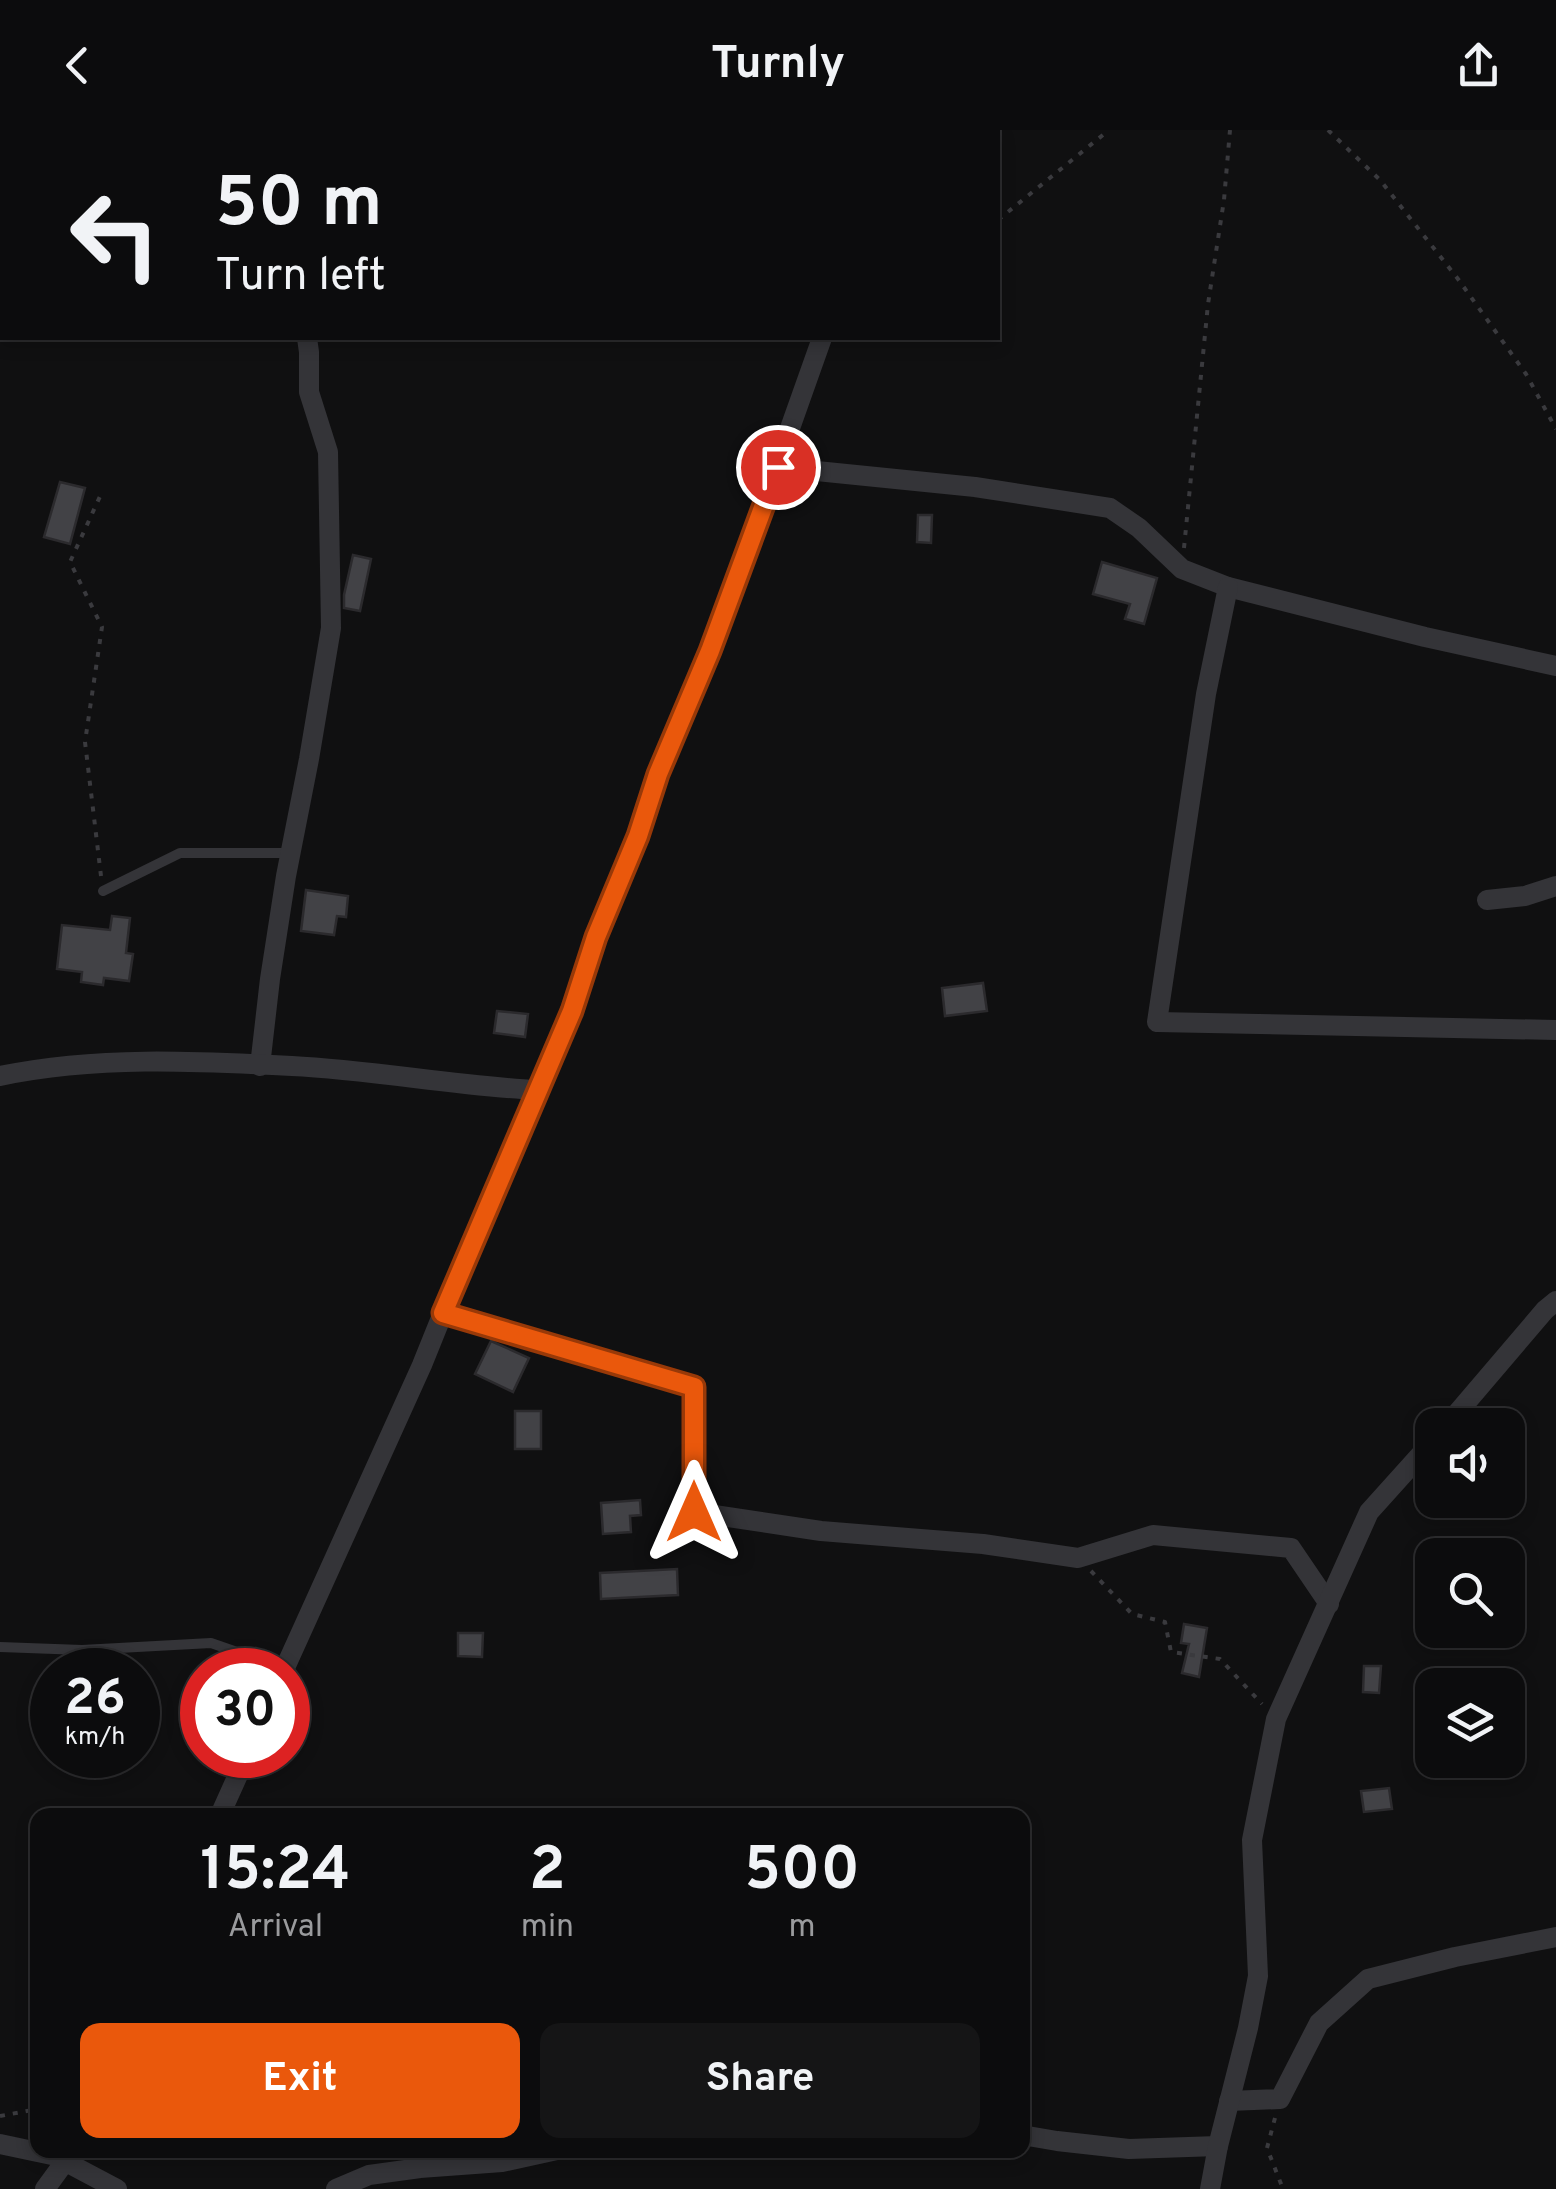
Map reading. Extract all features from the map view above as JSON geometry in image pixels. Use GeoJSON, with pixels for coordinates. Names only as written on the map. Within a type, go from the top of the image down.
{"type":"FeatureCollection","features":[{"type":"Feature","properties":{"kind":"street"},"geometry":{"type":"LineString","coordinates":[[260,1066],[270,979],[330,628],[328,452],[309,392],[307,340]]}},
{"type":"Feature","properties":{"kind":"street"},"geometry":{"type":"LineString","coordinates":[[295,1648],[383,1453],[572,1011],[658,774],[710,651],[821,340]]}},
{"type":"Feature","properties":{"kind":"street"},"geometry":{"type":"LineString","coordinates":[[778,467],[976,486],[1110,508],[1139,528],[1182,570],[1228,587],[1556,666]]}},
{"type":"Feature","properties":{"kind":"street"},"geometry":{"type":"LineString","coordinates":[[1228,587],[1206,694],[1157,1022],[1556,1030]]}},
{"type":"Feature","properties":{"kind":"street"},"geometry":{"type":"LineString","coordinates":[[1487,900],[1525,896],[1556,886]]}},
{"type":"Feature","properties":{"kind":"street"},"geometry":{"type":"LineString","coordinates":[[0,1076],[47,1066],[180,1060],[292,1066],[537,1090]]}},
{"type":"Feature","properties":{"kind":"street"},"geometry":{"type":"LineString","coordinates":[[1461,1408],[1556,1301]]}},
{"type":"Feature","properties":{"kind":"street"},"geometry":{"type":"LineString","coordinates":[[443,1313],[694,1387],[694,1512],[820,1531],[983,1544],[1078,1558],[1153,1535],[1291,1548],[1329,1604]]}},
{"type":"Feature","properties":{"kind":"street"},"geometry":{"type":"LineString","coordinates":[[1210,2189],[1258,1976],[1252,1840],[1276,1719],[1370,1512],[1415,1461]]}},
{"type":"Feature","properties":{"kind":"street"},"geometry":{"type":"LineString","coordinates":[[223,1808],[237,1778]]}},
{"type":"Feature","properties":{"kind":"street"},"geometry":{"type":"LineString","coordinates":[[1229,2101],[1280,2099],[1320,2023],[1368,1978],[1556,1937]]}},
{"type":"Feature","properties":{"kind":"street"},"geometry":{"type":"LineString","coordinates":[[1030,2136],[1129,2149],[1218,2146]]}},
{"type":"Feature","properties":{"kind":"street"},"geometry":{"type":"LineString","coordinates":[[0,2144],[30,2150]]}},
{"type":"Feature","properties":{"kind":"street"},"geometry":{"type":"LineString","coordinates":[[46,2189],[69,2158]]}},
{"type":"Feature","properties":{"kind":"street"},"geometry":{"type":"LineString","coordinates":[[73,2158],[117,2189]]}},
{"type":"Feature","properties":{"kind":"street"},"geometry":{"type":"LineString","coordinates":[[336,2189],[369,2175],[520,2158]]}},
{"type":"Feature","properties":{"kind":"lane"},"geometry":{"type":"LineString","coordinates":[[102,891],[180,853],[291,852]]}},
{"type":"Feature","properties":{"kind":"lane"},"geometry":{"type":"LineString","coordinates":[[0,1647],[82,1650],[211,1643],[225,1648]]}},
{"type":"Feature","properties":{"kind":"path"},"geometry":{"type":"LineString","coordinates":[[1000,218],[1109,130]]}},
{"type":"Feature","properties":{"kind":"path"},"geometry":{"type":"LineString","coordinates":[[1182,570],[1208,304],[1230,130]]}},
{"type":"Feature","properties":{"kind":"path"},"geometry":{"type":"LineString","coordinates":[[1328,130],[1380,180],[1458,278],[1526,374],[1556,429]]}},
{"type":"Feature","properties":{"kind":"path"},"geometry":{"type":"LineString","coordinates":[[102,492],[70,562],[102,627],[85,742],[102,891]]}},
{"type":"Feature","properties":{"kind":"path"},"geometry":{"type":"LineString","coordinates":[[1078,1558],[1132,1614],[1165,1622],[1171,1652],[1220,1660],[1276,1719]]}},
{"type":"Feature","properties":{"kind":"path"},"geometry":{"type":"LineString","coordinates":[[1280,2099],[1267,2148],[1283,2189]]}},
{"type":"Feature","properties":{"kind":"path"},"geometry":{"type":"LineString","coordinates":[[0,2116],[30,2110]]}},
{"type":"Feature","properties":{"kind":"building"},"geometry":{"type":"Polygon","coordinates":[[[60,482],[85,488],[70,544],[44,537],[60,482]]]}},
{"type":"Feature","properties":{"kind":"building"},"geometry":{"type":"Polygon","coordinates":[[[918,515],[932,515],[931,543],[917,542],[918,515]]]}},
{"type":"Feature","properties":{"kind":"building"},"geometry":{"type":"Polygon","coordinates":[[[353,555],[371,559],[360,611],[344,608],[353,555]]]}},
{"type":"Feature","properties":{"kind":"building"},"geometry":{"type":"Polygon","coordinates":[[[1102,562],[1157,578],[1144,624],[1125,619],[1130,604],[1093,594],[1102,562]]]}},
{"type":"Feature","properties":{"kind":"building"},"geometry":{"type":"Polygon","coordinates":[[[306,890],[348,896],[346,917],[337,916],[334,935],[301,931],[306,890]]]}},
{"type":"Feature","properties":{"kind":"building"},"geometry":{"type":"Polygon","coordinates":[[[112,916],[130,918],[126,953],[133,954],[129,981],[104,978],[103,985],[81,982],[82,972],[57,969],[62,925],[110,930],[112,916]]]}},
{"type":"Feature","properties":{"kind":"building"},"geometry":{"type":"Polygon","coordinates":[[[983,983],[987,1011],[945,1016],[942,988],[983,983]]]}},
{"type":"Feature","properties":{"kind":"building"},"geometry":{"type":"Polygon","coordinates":[[[497,1011],[528,1014],[525,1037],[494,1033],[497,1011]]]}},
{"type":"Feature","properties":{"kind":"building"},"geometry":{"type":"Polygon","coordinates":[[[491,1341],[529,1358],[513,1392],[475,1374],[491,1341]]]}},
{"type":"Feature","properties":{"kind":"building"},"geometry":{"type":"Polygon","coordinates":[[[515,1411],[541,1411],[541,1449],[515,1449],[515,1411]]]}},
{"type":"Feature","properties":{"kind":"building"},"geometry":{"type":"Polygon","coordinates":[[[640,1500],[641,1515],[630,1516],[631,1532],[603,1534],[601,1503],[640,1500]]]}},
{"type":"Feature","properties":{"kind":"building"},"geometry":{"type":"Polygon","coordinates":[[[677,1569],[678,1595],[601,1599],[600,1573],[677,1569]]]}},
{"type":"Feature","properties":{"kind":"building"},"geometry":{"type":"Polygon","coordinates":[[[1184,1624],[1207,1628],[1199,1677],[1182,1673],[1189,1644],[1181,1643],[1184,1624]]]}},
{"type":"Feature","properties":{"kind":"building"},"geometry":{"type":"Polygon","coordinates":[[[458,1633],[483,1633],[482,1657],[458,1656],[458,1633]]]}},
{"type":"Feature","properties":{"kind":"building"},"geometry":{"type":"Polygon","coordinates":[[[1364,1666],[1381,1666],[1379,1693],[1363,1692],[1364,1666]]]}},
{"type":"Feature","properties":{"kind":"building"},"geometry":{"type":"Polygon","coordinates":[[[1389,1788],[1392,1809],[1364,1812],[1361,1791],[1389,1788]]]}},
{"type":"Feature","properties":{"kind":"route"},"geometry":{"type":"LineString","coordinates":[[694,1512],[694,1387],[443,1313],[572,1011],[596,937],[710,651],[778,467]]}}]}
